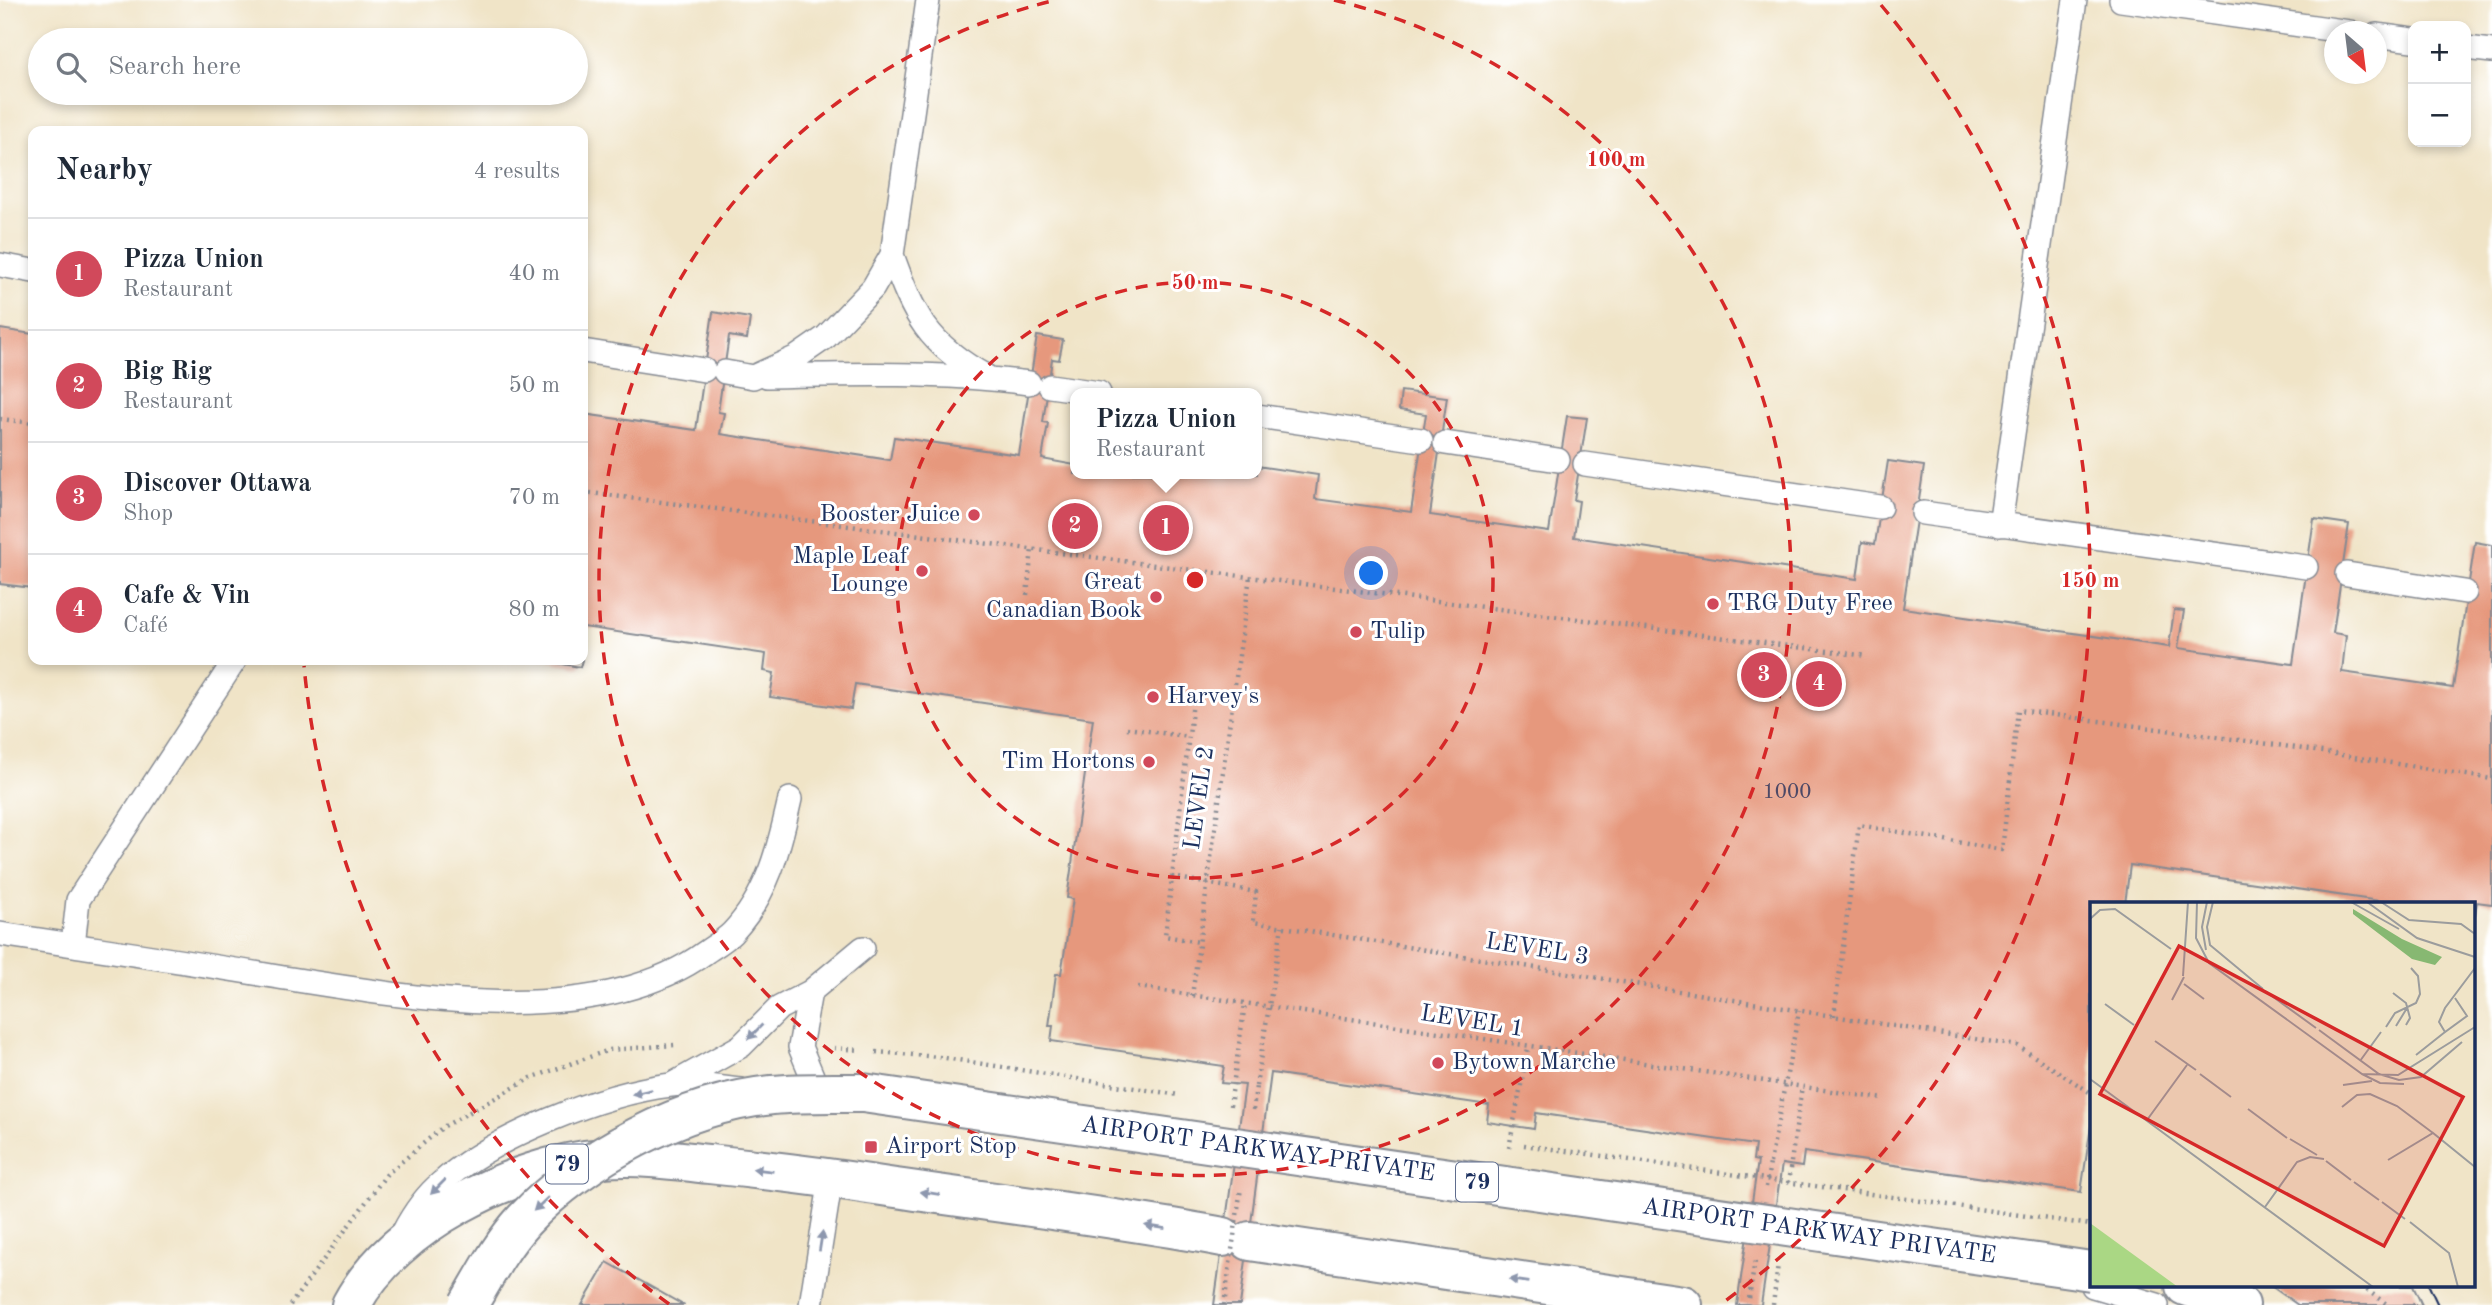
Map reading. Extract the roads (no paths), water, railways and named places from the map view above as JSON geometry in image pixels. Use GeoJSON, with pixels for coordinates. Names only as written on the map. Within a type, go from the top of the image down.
{"type":"FeatureCollection","features":[{"type":"Feature","properties":{"kind":"highway","name":"AIRPORT PARKWAY PRIVATE"},"geometry":{"type":"LineString","coordinates":[[468,1305],[491,1264],[523,1221],[564,1183],[615,1148],[713,1108],[770,1095],[819,1092],[863,1093],[2090,1271]]}},
{"type":"Feature","properties":{"kind":"highway","name":"79"},"geometry":{"type":"LineString","coordinates":[[351,1305],[359,1290],[395,1249],[444,1214],[494,1187],[547,1168],[603,1158],[655,1158],[831,1178],[1683,1305]]}},
{"type":"Feature","properties":{"kind":"highway"},"geometry":{"type":"LineString","coordinates":[[2191,1288],[2240,1305]]}},
{"type":"Feature","properties":{"kind":"lane"},"geometry":{"type":"LineString","coordinates":[[753,377],[797,357],[826,337],[873,288],[892,255],[928,0]]}},
{"type":"Feature","properties":{"kind":"lane"},"geometry":{"type":"LineString","coordinates":[[2000,524],[2075,0]]}},
{"type":"Feature","properties":{"kind":"lane"},"geometry":{"type":"LineString","coordinates":[[2121,0],[2324,28]]}},
{"type":"Feature","properties":{"kind":"lane"},"geometry":{"type":"LineString","coordinates":[[2387,36],[2408,39]]}},
{"type":"Feature","properties":{"kind":"lane"},"geometry":{"type":"LineString","coordinates":[[2471,49],[2492,51]]}},
{"type":"Feature","properties":{"kind":"lane"},"geometry":{"type":"LineString","coordinates":[[892,255],[911,307],[929,333],[967,366],[990,378]]}},
{"type":"Feature","properties":{"kind":"lane"},"geometry":{"type":"LineString","coordinates":[[0,265],[28,270]]}},
{"type":"Feature","properties":{"kind":"lane"},"geometry":{"type":"LineString","coordinates":[[588,352],[753,377],[855,373],[990,378],[1070,389]]}},
{"type":"Feature","properties":{"kind":"lane"},"geometry":{"type":"LineString","coordinates":[[1262,417],[1421,439]]}},
{"type":"Feature","properties":{"kind":"lane"},"geometry":{"type":"LineString","coordinates":[[1445,443],[1558,460]]}},
{"type":"Feature","properties":{"kind":"lane"},"geometry":{"type":"LineString","coordinates":[[1585,464],[1880,507]]}},
{"type":"Feature","properties":{"kind":"lane"},"geometry":{"type":"LineString","coordinates":[[1923,513],[2306,567]]}},
{"type":"Feature","properties":{"kind":"lane"},"geometry":{"type":"LineString","coordinates":[[2347,574],[2465,592]]}},
{"type":"Feature","properties":{"kind":"lane"},"geometry":{"type":"LineString","coordinates":[[73,945],[78,900],[232,665]]}},
{"type":"Feature","properties":{"kind":"lane"},"geometry":{"type":"LineString","coordinates":[[0,934],[417,998],[501,1001],[588,997],[647,985],[692,962],[731,934],[757,899],[775,862],[790,799]]}},
{"type":"Feature","properties":{"kind":"lane"},"geometry":{"type":"LineString","coordinates":[[395,1249],[414,1212],[441,1182],[490,1149],[558,1117],[673,1084],[741,1046],[779,1009],[810,992],[863,948]]}},
{"type":"Feature","properties":{"kind":"lane"},"geometry":{"type":"LineString","coordinates":[[810,992],[800,1047],[822,1100]]}},
{"type":"Feature","properties":{"kind":"lane"},"geometry":{"type":"LineString","coordinates":[[673,1084],[822,1100],[1221,1161],[1513,1200],[2090,1286]]}},
{"type":"Feature","properties":{"kind":"lane"},"geometry":{"type":"LineString","coordinates":[[811,1305],[831,1178]]}},
{"type":"Feature","properties":{"kind":"lane"},"geometry":{"type":"LineString","coordinates":[[2099,1288],[2157,1305]]}},
{"type":"Feature","properties":{"kind":"tram line"},"geometry":{"type":"LineString","coordinates":[[2430,1288],[2438,1305]]}},
{"type":"Feature","properties":{"kind":"place","name":"Booster Juice"},"geometry":{"type":"Point","coordinates":[974,515]}},
{"type":"Feature","properties":{"kind":"place","name":"Big Rig"},"geometry":{"type":"Point","coordinates":[1075,526]}},
{"type":"Feature","properties":{"kind":"place","name":"Pizza Union"},"geometry":{"type":"Point","coordinates":[1166,528]}},
{"type":"Feature","properties":{"kind":"place","name":"Maple Leaf Lounge"},"geometry":{"type":"Point","coordinates":[922,571]}},
{"type":"Feature","properties":{"kind":"place","name":"Great Canadian Book"},"geometry":{"type":"Point","coordinates":[1156,597]}},
{"type":"Feature","properties":{"kind":"place","name":"TRG Duty Free"},"geometry":{"type":"Point","coordinates":[1713,604]}},
{"type":"Feature","properties":{"kind":"place","name":"Tulip"},"geometry":{"type":"Point","coordinates":[1356,632]}},
{"type":"Feature","properties":{"kind":"place","name":"Discover Ottawa"},"geometry":{"type":"Point","coordinates":[1764,675]}},
{"type":"Feature","properties":{"kind":"place","name":"Cafe & Vin"},"geometry":{"type":"Point","coordinates":[1819,684]}},
{"type":"Feature","properties":{"kind":"place","name":"Harvey's"},"geometry":{"type":"Point","coordinates":[1153,697]}},
{"type":"Feature","properties":{"kind":"place","name":"Tim Hortons"},"geometry":{"type":"Point","coordinates":[1149,762]}},
{"type":"Feature","properties":{"kind":"place","name":"Bytown Marche"},"geometry":{"type":"Point","coordinates":[1438,1063]}},
{"type":"Feature","properties":{"kind":"place","name":"Airport Stop"},"geometry":{"type":"Point","coordinates":[871,1147]}}]}
